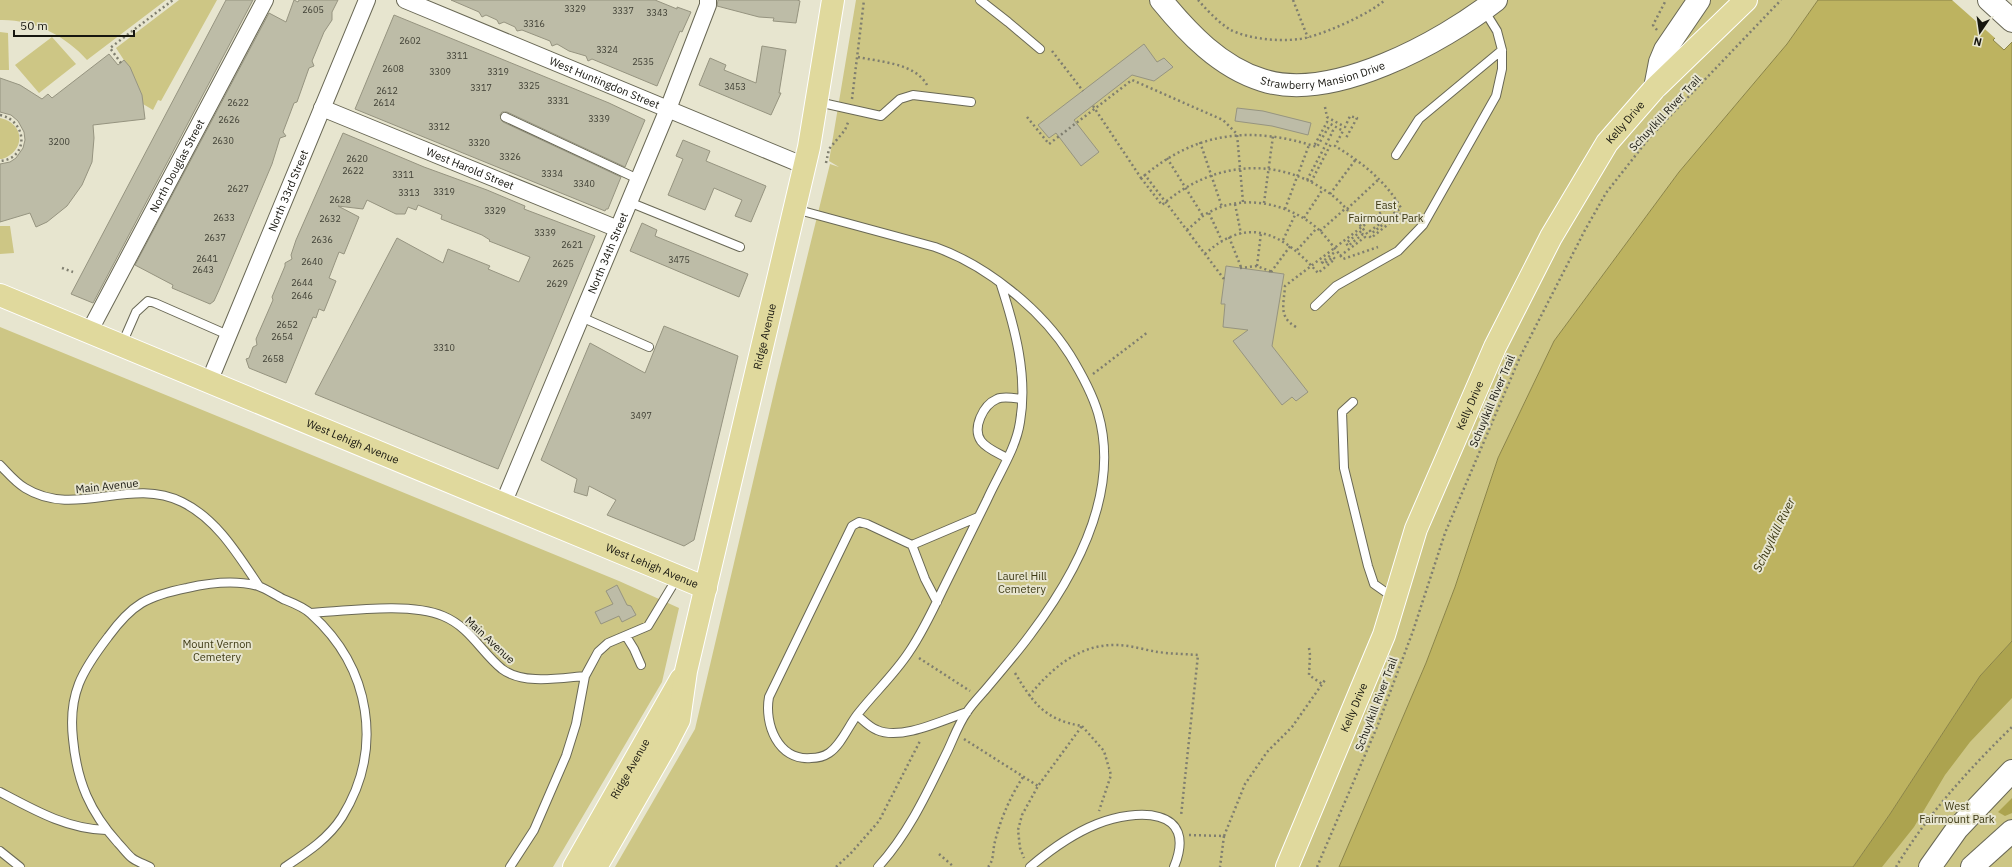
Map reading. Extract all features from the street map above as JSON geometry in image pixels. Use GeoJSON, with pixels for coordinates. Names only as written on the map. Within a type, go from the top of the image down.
{"type":"FeatureCollection","features":[{"type":"Feature","properties":{"kind":"main road","name":"Ridge Avenue"},"geometry":{"type":"LineString","coordinates":[[596,867],[679,720],[686,671],[805,166],[833,0]]}},
{"type":"Feature","properties":{"kind":"main road","name":"Strawberry Mansion Drive"},"geometry":{"type":"LineString","coordinates":[[1161,0],[1191,34],[1230,65],[1263,81],[1289,85],[1328,82],[1357,76],[1371,71],[1439,38],[1490,5]]}},
{"type":"Feature","properties":{"kind":"main road"},"geometry":{"type":"LineString","coordinates":[[1655,88],[1660,62],[1665,50],[1699,0]]}},
{"type":"Feature","properties":{"kind":"main road","name":"Kelly Drive"},"geometry":{"type":"LineString","coordinates":[[1287,867],[1384,635],[1420,522],[1495,347],[1551,237],[1607,143],[1655,88],[1746,0]]}},
{"type":"Feature","properties":{"kind":"main road"},"geometry":{"type":"LineString","coordinates":[[1989,0],[2012,21]]}},
{"type":"Feature","properties":{"kind":"main road","name":"West Lehigh Avenue"},"geometry":{"type":"LineString","coordinates":[[0,295],[706,588]]}},
{"type":"Feature","properties":{"kind":"main road","name":"Ridge Avenue"},"geometry":{"type":"LineString","coordinates":[[574,867],[686,671]]}},
{"type":"Feature","properties":{"kind":"main road"},"geometry":{"type":"LineString","coordinates":[[1930,867],[1945,845],[1979,804],[2012,771]]}},
{"type":"Feature","properties":{"kind":"main road"},"geometry":{"type":"LineString","coordinates":[[1945,845],[1959,854],[1979,860],[2012,831]]}},
{"type":"Feature","properties":{"kind":"street","name":"North Douglas Street"},"geometry":{"type":"LineString","coordinates":[[89,332],[265,0]]}},
{"type":"Feature","properties":{"kind":"street","name":"North 33rd Street"},"geometry":{"type":"LineString","coordinates":[[209,382],[368,0]]}},
{"type":"Feature","properties":{"kind":"street","name":"West Huntingdon Street"},"geometry":{"type":"LineString","coordinates":[[405,0],[805,166]]}},
{"type":"Feature","properties":{"kind":"street","name":"North 34th Street"},"geometry":{"type":"LineString","coordinates":[[503,504],[668,109],[703,2]]}},
{"type":"Feature","properties":{"kind":"street","name":"West Harold Street"},"geometry":{"type":"LineString","coordinates":[[322,108],[618,229]]}},
{"type":"Feature","properties":{"kind":"lane"},"geometry":{"type":"LineString","coordinates":[[980,0],[1040,49]]}},
{"type":"Feature","properties":{"kind":"lane"},"geometry":{"type":"LineString","coordinates":[[1315,306],[1336,286],[1398,252],[1423,225],[1496,96],[1502,69],[1502,50],[1490,5]]}},
{"type":"Feature","properties":{"kind":"lane"},"geometry":{"type":"LineString","coordinates":[[1396,155],[1418,119],[1502,50]]}},
{"type":"Feature","properties":{"kind":"lane"},"geometry":{"type":"LineString","coordinates":[[817,101],[881,116],[900,99],[913,95],[971,102]]}},
{"type":"Feature","properties":{"kind":"lane"},"geometry":{"type":"LineString","coordinates":[[505,117],[638,179]]}},
{"type":"Feature","properties":{"kind":"lane"},"geometry":{"type":"LineString","coordinates":[[629,202],[740,247]]}},
{"type":"Feature","properties":{"kind":"lane"},"geometry":{"type":"LineString","coordinates":[[795,209],[947,251],[975,266],[1001,285],[1044,322],[1065,348],[1084,381],[1098,412],[1102,431],[1103,472],[1097,510],[1080,555],[1030,635],[967,712],[913,819],[900,840],[878,867]]}},
{"type":"Feature","properties":{"kind":"lane"},"geometry":{"type":"LineString","coordinates":[[937,602],[925,579],[912,545],[863,523],[859,522],[852,526],[773,687],[767,708],[771,728],[780,745],[795,756],[807,758],[822,757],[833,750],[857,715],[909,652],[937,602],[1007,458],[1019,428],[1021,399],[1020,367],[1017,340],[1001,285]]}},
{"type":"Feature","properties":{"kind":"lane"},"geometry":{"type":"LineString","coordinates":[[121,346],[136,312],[142,304],[148,301],[228,335]]}},
{"type":"Feature","properties":{"kind":"lane"},"geometry":{"type":"LineString","coordinates":[[581,317],[649,347]]}},
{"type":"Feature","properties":{"kind":"lane"},"geometry":{"type":"LineString","coordinates":[[1007,458],[986,446],[981,441],[978,425],[987,407],[997,399],[1021,399]]}},
{"type":"Feature","properties":{"kind":"lane"},"geometry":{"type":"LineString","coordinates":[[1354,402],[1342,412],[1344,468],[1358,529],[1374,584],[1395,598]]}},
{"type":"Feature","properties":{"kind":"lane","name":"Main Avenue"},"geometry":{"type":"LineString","coordinates":[[0,465],[24,488],[42,496],[67,500],[82,500],[132,492],[154,493],[182,502],[198,512],[221,532],[259,586]]}},
{"type":"Feature","properties":{"kind":"lane"},"geometry":{"type":"LineString","coordinates":[[912,545],[978,517]]}},
{"type":"Feature","properties":{"kind":"lane"},"geometry":{"type":"LineString","coordinates":[[510,867],[534,830],[566,756],[576,724],[585,676],[598,652],[608,643],[648,626],[678,577]]}},
{"type":"Feature","properties":{"kind":"lane"},"geometry":{"type":"LineString","coordinates":[[150,867],[132,858],[106,830],[92,809],[78,776],[75,758],[72,710],[80,679],[88,663],[128,612],[142,602],[157,595],[217,583],[259,586],[310,613],[334,638],[354,671],[366,708],[367,747],[359,784],[341,819],[315,847],[285,867]]}},
{"type":"Feature","properties":{"kind":"lane","name":"Main Avenue"},"geometry":{"type":"LineString","coordinates":[[310,613],[409,608],[433,612],[457,624],[472,636],[503,670],[513,674],[545,679],[585,676]]}},
{"type":"Feature","properties":{"kind":"lane"},"geometry":{"type":"LineString","coordinates":[[626,636],[641,665]]}},
{"type":"Feature","properties":{"kind":"lane"},"geometry":{"type":"LineString","coordinates":[[857,715],[870,726],[884,732],[899,733],[928,726],[967,712]]}},
{"type":"Feature","properties":{"kind":"lane"},"geometry":{"type":"LineString","coordinates":[[0,792],[48,816],[68,824],[89,829],[106,830]]}},
{"type":"Feature","properties":{"kind":"lane"},"geometry":{"type":"LineString","coordinates":[[1030,867],[1067,839],[1096,825],[1113,819],[1137,815],[1149,815],[1160,816],[1170,821],[1178,831],[1180,847],[1174,867]]}},
{"type":"Feature","properties":{"kind":"lane"},"geometry":{"type":"LineString","coordinates":[[0,850],[20,867]]}},
{"type":"Feature","properties":{"kind":"path"},"geometry":{"type":"LineString","coordinates":[[121,63],[110,48],[172,0]]}},
{"type":"Feature","properties":{"kind":"path"},"geometry":{"type":"LineString","coordinates":[[826,163],[829,150],[846,130],[851,109],[864,0]]}},
{"type":"Feature","properties":{"kind":"path"},"geometry":{"type":"LineString","coordinates":[[1198,0],[1214,17],[1230,29],[1248,37],[1277,40],[1308,38],[1373,10],[1385,0]]}},
{"type":"Feature","properties":{"kind":"path"},"geometry":{"type":"LineString","coordinates":[[1293,0],[1308,38]]}},
{"type":"Feature","properties":{"kind":"path"},"geometry":{"type":"LineString","coordinates":[[1659,32],[1653,25],[1666,0]]}},
{"type":"Feature","properties":{"kind":"path","name":"Schuylkill River Trail"},"geometry":{"type":"LineString","coordinates":[[1317,867],[1377,727],[1413,631],[1444,532],[1520,356],[1585,230],[1606,193],[1650,137],[1781,0]]}},
{"type":"Feature","properties":{"kind":"path"},"geometry":{"type":"LineString","coordinates":[[1052,50],[1083,91]]}},
{"type":"Feature","properties":{"kind":"path"},"geometry":{"type":"LineString","coordinates":[[858,57],[900,66],[913,72],[924,80],[931,96]]}},
{"type":"Feature","properties":{"kind":"path"},"geometry":{"type":"LineString","coordinates":[[1027,118],[1049,144],[1132,80],[1223,120],[1237,134],[1243,202]]}},
{"type":"Feature","properties":{"kind":"path"},"geometry":{"type":"LineString","coordinates":[[1093,106],[1141,178],[1162,205],[1185,187],[1211,174],[1240,168],[1269,169],[1298,176],[1323,189],[1346,208],[1371,238],[1401,214],[1399,212],[1372,233],[1370,231],[1401,208],[1397,200],[1379,180],[1356,159],[1327,142]]}},
{"type":"Feature","properties":{"kind":"path"},"geometry":{"type":"LineString","coordinates":[[1325,107],[1328,117],[1345,127],[1350,116],[1358,118],[1346,138]]}},
{"type":"Feature","properties":{"kind":"path"},"geometry":{"type":"LineString","coordinates":[[0,115],[13,120],[21,133],[22,140],[16,154],[10,159],[0,161]]}},
{"type":"Feature","properties":{"kind":"path"},"geometry":{"type":"LineString","coordinates":[[1314,146],[1327,122],[1343,131],[1335,146]]}},
{"type":"Feature","properties":{"kind":"path"},"geometry":{"type":"LineString","coordinates":[[1141,178],[1167,158],[1200,142],[1237,134],[1273,136],[1317,147],[1328,128],[1333,131],[1307,180]]}},
{"type":"Feature","properties":{"kind":"path"},"geometry":{"type":"LineString","coordinates":[[1264,203],[1273,136]]}},
{"type":"Feature","properties":{"kind":"path"},"geometry":{"type":"LineString","coordinates":[[1200,142],[1222,207]]}},
{"type":"Feature","properties":{"kind":"path"},"geometry":{"type":"LineString","coordinates":[[1311,182],[1331,144]]}},
{"type":"Feature","properties":{"kind":"path"},"geometry":{"type":"LineString","coordinates":[[1285,209],[1310,145]]}},
{"type":"Feature","properties":{"kind":"path"},"geometry":{"type":"LineString","coordinates":[[1167,158],[1203,216]]}},
{"type":"Feature","properties":{"kind":"path"},"geometry":{"type":"LineString","coordinates":[[1330,194],[1356,159]]}},
{"type":"Feature","properties":{"kind":"path"},"geometry":{"type":"LineString","coordinates":[[1145,175],[1224,279]]}},
{"type":"Feature","properties":{"kind":"path"},"geometry":{"type":"LineString","coordinates":[[1320,232],[1379,180]]}},
{"type":"Feature","properties":{"kind":"path"},"geometry":{"type":"LineString","coordinates":[[1304,218],[1323,189]]}},
{"type":"Feature","properties":{"kind":"path"},"geometry":{"type":"LineString","coordinates":[[1296,327],[1287,322],[1283,312],[1284,285],[1335,249],[1397,200]]}},
{"type":"Feature","properties":{"kind":"path"},"geometry":{"type":"LineString","coordinates":[[1187,230],[1203,216],[1222,207],[1243,202],[1264,203],[1296,213],[1304,218],[1317,228],[1343,259],[1355,255]]}},
{"type":"Feature","properties":{"kind":"path"},"geometry":{"type":"LineString","coordinates":[[1235,204],[1241,234]]}},
{"type":"Feature","properties":{"kind":"path"},"geometry":{"type":"LineString","coordinates":[[1209,213],[1222,241]]}},
{"type":"Feature","properties":{"kind":"path"},"geometry":{"type":"LineString","coordinates":[[1283,240],[1296,213]]}},
{"type":"Feature","properties":{"kind":"path"},"geometry":{"type":"LineString","coordinates":[[1297,250],[1317,228]]}},
{"type":"Feature","properties":{"kind":"path"},"geometry":{"type":"LineString","coordinates":[[1340,256],[1365,237],[1363,234],[1348,246],[1346,243],[1362,228]]}},
{"type":"Feature","properties":{"kind":"path"},"geometry":{"type":"LineString","coordinates":[[1205,254],[1229,237],[1241,234],[1261,233],[1283,240],[1291,245],[1318,273],[1335,259],[1333,257],[1324,264],[1322,262],[1335,249]]}},
{"type":"Feature","properties":{"kind":"path"},"geometry":{"type":"LineString","coordinates":[[1256,266],[1261,233]]}},
{"type":"Feature","properties":{"kind":"path"},"geometry":{"type":"LineString","coordinates":[[1229,237],[1240,268],[1256,266],[1272,272],[1291,245]]}},
{"type":"Feature","properties":{"kind":"path"},"geometry":{"type":"LineString","coordinates":[[62,268],[73,272]]}},
{"type":"Feature","properties":{"kind":"path"},"geometry":{"type":"LineString","coordinates":[[1084,381],[1148,332]]}},
{"type":"Feature","properties":{"kind":"path"},"geometry":{"type":"LineString","coordinates":[[1029,696],[1064,661],[1082,651],[1097,647],[1116,645],[1163,652],[1198,655],[1181,822],[1178,831],[1224,836]]}},
{"type":"Feature","properties":{"kind":"path"},"geometry":{"type":"LineString","coordinates":[[1309,648],[1309,675],[1322,684]]}},
{"type":"Feature","properties":{"kind":"path"},"geometry":{"type":"LineString","coordinates":[[909,652],[979,697]]}},
{"type":"Feature","properties":{"kind":"path"},"geometry":{"type":"LineString","coordinates":[[1009,662],[1029,696],[1040,709],[1049,715],[1072,724],[1082,726],[1104,751],[1111,776],[1096,825]]}},
{"type":"Feature","properties":{"kind":"path"},"geometry":{"type":"LineString","coordinates":[[1220,867],[1224,836],[1244,784],[1267,752],[1292,727],[1325,680]]}},
{"type":"Feature","properties":{"kind":"path"},"geometry":{"type":"LineString","coordinates":[[836,867],[852,852],[879,821],[928,726]]}},
{"type":"Feature","properties":{"kind":"path"},"geometry":{"type":"LineString","coordinates":[[1030,867],[1020,848],[1018,830],[1022,815],[1038,786],[1082,726]]}},
{"type":"Feature","properties":{"kind":"path"},"geometry":{"type":"LineString","coordinates":[[1896,867],[1904,853],[1955,787],[2012,727]]}},
{"type":"Feature","properties":{"kind":"path"},"geometry":{"type":"LineString","coordinates":[[956,734],[1038,786]]}},
{"type":"Feature","properties":{"kind":"path"},"geometry":{"type":"LineString","coordinates":[[988,867],[991,864],[994,845],[1002,819],[1015,789],[1023,776]]}},
{"type":"Feature","properties":{"kind":"path"},"geometry":{"type":"LineString","coordinates":[[939,854],[954,867]]}},
{"type":"Feature","properties":{"kind":"green space"},"geometry":{"type":"Polygon","coordinates":[[[0,0],[166,0],[87,60],[69,43],[48,31],[25,22],[0,20],[0,0]]]}},
{"type":"Feature","properties":{"kind":"green space"},"geometry":{"type":"Polygon","coordinates":[[[179,0],[217,0],[161,101],[158,100],[153,110],[143,104],[136,82],[116,48],[179,0]]]}},
{"type":"Feature","properties":{"kind":"green space"},"geometry":{"type":"Polygon","coordinates":[[[856,0],[1818,0],[1787,44],[1679,172],[1554,341],[1498,458],[1455,587],[1426,663],[1339,867],[615,867],[695,729],[776,384],[830,164],[839,167],[829,161],[856,0]]]}},
{"type":"Feature","properties":{"kind":"green space"},"geometry":{"type":"Polygon","coordinates":[[[0,32],[8,33],[9,70],[0,70],[0,32]]]}},
{"type":"Feature","properties":{"kind":"green space"},"geometry":{"type":"Polygon","coordinates":[[[52,37],[76,64],[39,93],[15,65],[52,37]]]}},
{"type":"Feature","properties":{"kind":"green space"},"geometry":{"type":"Polygon","coordinates":[[[0,118],[14,125],[18,131],[19,137],[19,144],[15,150],[10,155],[2,159],[0,159],[0,118]]]}},
{"type":"Feature","properties":{"kind":"green space"},"geometry":{"type":"Polygon","coordinates":[[[0,226],[10,226],[14,253],[0,254],[0,226]]]}},
{"type":"Feature","properties":{"kind":"green space","name":"Mount Vernon Cemetery"},"geometry":{"type":"Polygon","coordinates":[[[0,327],[619,581],[679,608],[662,682],[553,867],[0,867],[0,327]]]}},
{"type":"Feature","properties":{"kind":"green space","name":"West Fairmount Park"},"geometry":{"type":"Polygon","coordinates":[[[2012,641],[2012,867],[1853,867],[1890,814],[1980,676],[2012,641]]]}},
{"type":"Feature","properties":{"kind":"shaded area"},"geometry":{"type":"Polygon","coordinates":[[[2012,641],[2012,698],[1970,742],[1945,775],[1914,827],[1882,867],[1853,867],[1890,814],[1980,676],[2012,641]]]}},
{"type":"Feature","properties":{"kind":"shaded area"},"geometry":{"type":"Polygon","coordinates":[[[2012,798],[2012,813],[2005,816],[1998,812],[2012,798]]]}},
{"type":"Feature","properties":{"kind":"water","name":"Schuylkill River"},"geometry":{"type":"Polygon","coordinates":[[[1818,0],[2012,0],[2012,20],[1993,40],[2004,50],[2012,42],[2012,641],[1980,676],[1890,814],[1853,867],[1339,867],[1426,663],[1455,587],[1498,458],[1554,341],[1679,172],[1787,44],[1818,0]]]}},
{"type":"Feature","properties":{"kind":"pier"},"geometry":{"type":"Polygon","coordinates":[[[1952,0],[2012,0],[2012,22],[1996,39],[1952,0]]]}},
{"type":"Feature","properties":{"kind":"building"},"geometry":{"type":"Polygon","coordinates":[[[226,0],[253,0],[93,303],[71,294],[226,0]]]}},
{"type":"Feature","properties":{"kind":"building"},"geometry":{"type":"Polygon","coordinates":[[[294,0],[298,2],[299,0],[338,0],[332,12],[332,20],[324,32],[312,61],[314,66],[309,68],[297,102],[294,103],[283,132],[286,136],[280,138],[272,164],[219,290],[214,301],[210,304],[172,288],[173,285],[135,265],[269,13],[286,22],[294,0]]]}},
{"type":"Feature","properties":{"kind":"building"},"geometry":{"type":"Polygon","coordinates":[[[451,0],[655,0],[677,9],[677,7],[691,12],[682,32],[680,31],[657,86],[592,59],[588,61],[586,56],[569,51],[557,44],[552,46],[550,41],[522,30],[517,31],[515,27],[504,22],[499,24],[497,20],[486,15],[482,17],[479,12],[451,0]]]}},
{"type":"Feature","properties":{"kind":"building"},"geometry":{"type":"Polygon","coordinates":[[[718,0],[800,1],[796,23],[773,21],[774,18],[759,17],[717,6],[718,0]]]}},
{"type":"Feature","properties":{"kind":"building"},"geometry":{"type":"Polygon","coordinates":[[[394,15],[609,103],[645,120],[625,167],[507,112],[502,112],[500,115],[503,122],[621,177],[608,209],[605,211],[355,109],[394,15]]]}},
{"type":"Feature","properties":{"kind":"building"},"geometry":{"type":"Polygon","coordinates":[[[1144,44],[1157,62],[1164,58],[1173,67],[1154,81],[1132,75],[1074,120],[1099,152],[1081,166],[1056,133],[1049,138],[1038,125],[1144,44]]]}},
{"type":"Feature","properties":{"kind":"building"},"geometry":{"type":"Polygon","coordinates":[[[762,46],[786,50],[779,93],[781,93],[771,115],[699,85],[710,58],[726,65],[724,70],[756,83],[762,46]]]}},
{"type":"Feature","properties":{"kind":"building"},"geometry":{"type":"Polygon","coordinates":[[[109,54],[118,65],[124,60],[130,67],[142,95],[145,119],[93,125],[94,138],[92,162],[82,185],[67,206],[47,222],[36,227],[30,213],[0,222],[0,164],[10,162],[16,158],[23,148],[25,140],[24,132],[18,121],[11,115],[0,112],[0,78],[20,85],[42,99],[48,94],[52,98],[109,54]]]}},
{"type":"Feature","properties":{"kind":"building"},"geometry":{"type":"Polygon","coordinates":[[[1237,108],[1263,111],[1311,123],[1308,135],[1272,126],[1235,121],[1237,108]]]}},
{"type":"Feature","properties":{"kind":"building"},"geometry":{"type":"Polygon","coordinates":[[[343,133],[424,167],[487,190],[525,206],[524,209],[595,236],[498,469],[315,394],[397,238],[443,263],[448,249],[490,266],[488,269],[519,282],[530,257],[489,241],[490,240],[482,235],[441,219],[442,215],[418,205],[416,210],[408,207],[405,214],[396,214],[367,200],[363,209],[338,206],[359,217],[344,254],[339,252],[329,278],[336,281],[324,311],[319,309],[316,318],[313,317],[286,383],[249,368],[246,359],[249,358],[253,347],[257,345],[256,339],[273,300],[272,297],[285,263],[292,259],[291,255],[296,240],[343,133]]]}},
{"type":"Feature","properties":{"kind":"building"},"geometry":{"type":"Polygon","coordinates":[[[683,140],[710,151],[706,161],[766,186],[751,222],[735,216],[742,200],[714,188],[705,210],[668,195],[683,159],[676,156],[683,140]]]}},
{"type":"Feature","properties":{"kind":"building"},"geometry":{"type":"Polygon","coordinates":[[[642,223],[657,230],[655,236],[748,274],[739,297],[630,251],[642,223]]]}},
{"type":"Feature","properties":{"kind":"building"},"geometry":{"type":"Polygon","coordinates":[[[1226,266],[1284,274],[1272,346],[1308,392],[1296,401],[1292,397],[1282,405],[1233,341],[1248,330],[1223,327],[1225,304],[1221,304],[1226,266]]]}},
{"type":"Feature","properties":{"kind":"building"},"geometry":{"type":"Polygon","coordinates":[[[664,326],[738,356],[694,540],[684,546],[607,515],[616,500],[589,486],[587,496],[574,492],[577,479],[541,460],[590,343],[645,373],[664,326]]]}},
{"type":"Feature","properties":{"kind":"building"},"geometry":{"type":"Polygon","coordinates":[[[617,585],[627,605],[631,606],[636,615],[622,622],[619,616],[601,624],[595,612],[613,604],[606,591],[617,585]]]}},
{"type":"Feature","properties":{"kind":"park label","name":"East Fairmount Park"},"geometry":{"type":"Point","coordinates":[1386,211]}},
{"type":"Feature","properties":{"kind":"park label","name":"Laurel Hill Cemetery"},"geometry":{"type":"Point","coordinates":[1022,582]}}]}
